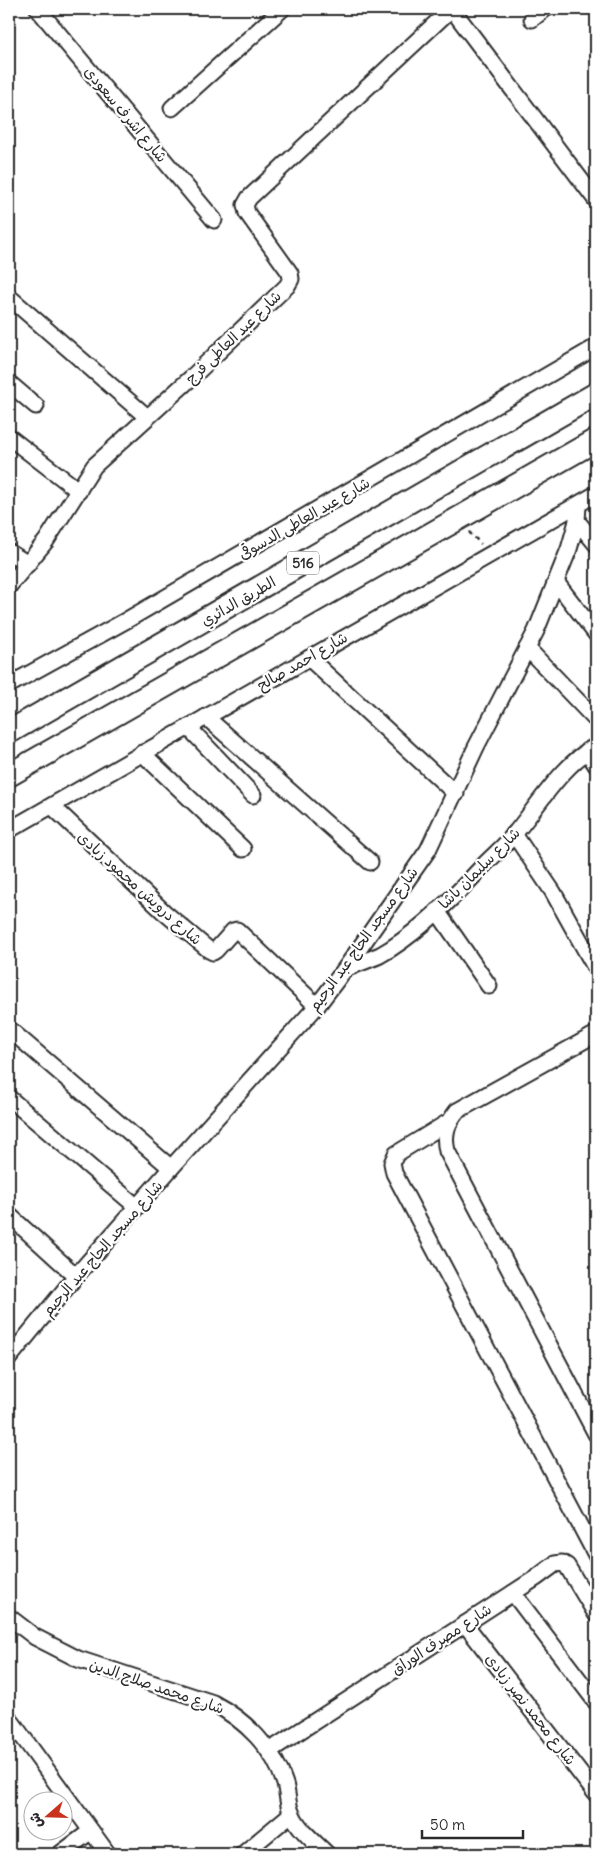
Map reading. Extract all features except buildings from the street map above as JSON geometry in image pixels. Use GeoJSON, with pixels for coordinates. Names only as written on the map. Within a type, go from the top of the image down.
{"type":"FeatureCollection","features":[{"type":"Feature","properties":{"kind":"highway","name":"الطريق الدائري"},"geometry":{"type":"LineString","coordinates":[[9,732],[596,394]]}},
{"type":"Feature","properties":{"kind":"highway","name":"516"},"geometry":{"type":"LineString","coordinates":[[9,775],[596,440]]}},
{"type":"Feature","properties":{"kind":"street","name":"شارع اشرف سعودى"},"geometry":{"type":"LineString","coordinates":[[38,9],[214,220]]}},
{"type":"Feature","properties":{"kind":"street"},"geometry":{"type":"LineString","coordinates":[[172,108],[282,9]]}},
{"type":"Feature","properties":{"kind":"street"},"geometry":{"type":"LineString","coordinates":[[451,9],[596,200]]}},
{"type":"Feature","properties":{"kind":"street","name":"شارع عبد العاطى فرج"},"geometry":{"type":"LineString","coordinates":[[9,586],[46,541],[94,466],[191,378],[287,286],[291,279],[290,272],[247,213],[245,205],[248,198],[451,9]]}},
{"type":"Feature","properties":{"kind":"street"},"geometry":{"type":"LineString","coordinates":[[532,19],[545,9]]}},
{"type":"Feature","properties":{"kind":"street"},"geometry":{"type":"LineString","coordinates":[[9,297],[147,417]]}},
{"type":"Feature","properties":{"kind":"street","name":"شارع عبد العاطى الدسوقى"},"geometry":{"type":"LineString","coordinates":[[9,685],[136,615],[596,347]]}},
{"type":"Feature","properties":{"kind":"street"},"geometry":{"type":"LineString","coordinates":[[9,383],[36,406]]}},
{"type":"Feature","properties":{"kind":"street"},"geometry":{"type":"LineString","coordinates":[[9,437],[79,491]]}},
{"type":"Feature","properties":{"kind":"street","name":"شارع احمد صالح"},"geometry":{"type":"LineString","coordinates":[[9,830],[596,494]]}},
{"type":"Feature","properties":{"kind":"street","name":"شارع مسجد الحاج عبد الرحيم"},"geometry":{"type":"LineString","coordinates":[[10,1352],[171,1168],[317,1006],[428,850],[456,794],[476,747],[527,648],[556,582],[569,549],[577,520],[578,505]]}},
{"type":"Feature","properties":{"kind":"street"},"geometry":{"type":"LineString","coordinates":[[577,520],[596,544]]}},
{"type":"Feature","properties":{"kind":"street"},"geometry":{"type":"LineString","coordinates":[[9,552],[28,564]]}},
{"type":"Feature","properties":{"kind":"street"},"geometry":{"type":"LineString","coordinates":[[556,582],[596,634]]}},
{"type":"Feature","properties":{"kind":"street"},"geometry":{"type":"LineString","coordinates":[[527,648],[596,720]]}},
{"type":"Feature","properties":{"kind":"street"},"geometry":{"type":"LineString","coordinates":[[309,658],[456,794]]}},
{"type":"Feature","properties":{"kind":"street"},"geometry":{"type":"LineString","coordinates":[[206,716],[370,862]]}},
{"type":"Feature","properties":{"kind":"street"},"geometry":{"type":"LineString","coordinates":[[188,727],[253,795]]}},
{"type":"Feature","properties":{"kind":"street"},"geometry":{"type":"LineString","coordinates":[[592,748],[596,765]]}},
{"type":"Feature","properties":{"kind":"street","name":"شارع سليمان باشا"},"geometry":{"type":"LineString","coordinates":[[345,969],[380,954],[403,939],[437,911],[514,834],[552,787],[592,748]]}},
{"type":"Feature","properties":{"kind":"street"},"geometry":{"type":"LineString","coordinates":[[142,753],[243,848]]}},
{"type":"Feature","properties":{"kind":"street","name":"شارع درويش محمود زبادى"},"geometry":{"type":"LineString","coordinates":[[52,806],[164,912],[209,950],[214,952],[232,931],[237,930],[317,1006]]}},
{"type":"Feature","properties":{"kind":"street"},"geometry":{"type":"LineString","coordinates":[[514,834],[554,892],[596,968]]}},
{"type":"Feature","properties":{"kind":"street"},"geometry":{"type":"LineString","coordinates":[[437,911],[489,986]]}},
{"type":"Feature","properties":{"kind":"street"},"geometry":{"type":"LineString","coordinates":[[9,1029],[171,1168]]}},
{"type":"Feature","properties":{"kind":"street"},"geometry":{"type":"LineString","coordinates":[[596,1034],[457,1111],[450,1121],[445,1140],[447,1150],[596,1434]]}},
{"type":"Feature","properties":{"kind":"street"},"geometry":{"type":"LineString","coordinates":[[9,1098],[137,1207]]}},
{"type":"Feature","properties":{"kind":"street"},"geometry":{"type":"LineString","coordinates":[[450,1121],[396,1154],[392,1163],[394,1173],[596,1555]]}},
{"type":"Feature","properties":{"kind":"street"},"geometry":{"type":"LineString","coordinates":[[9,1215],[76,1276]]}},
{"type":"Feature","properties":{"kind":"street","name":"شارع مصرف الوراق"},"geometry":{"type":"LineString","coordinates":[[269,1751],[555,1564],[562,1563],[567,1566],[596,1614]]}},
{"type":"Feature","properties":{"kind":"street"},"geometry":{"type":"LineString","coordinates":[[513,1593],[596,1702]]}},
{"type":"Feature","properties":{"kind":"street","name":"شارع محمد صلاح الدين"},"geometry":{"type":"LineString","coordinates":[[9,1616],[35,1638],[78,1658],[213,1703],[229,1711],[248,1726],[269,1751],[284,1783],[292,1814],[307,1835],[327,1854]]}},
{"type":"Feature","properties":{"kind":"street","name":"شارع محمد نصر زبادى"},"geometry":{"type":"LineString","coordinates":[[465,1624],[596,1794]]}},
{"type":"Feature","properties":{"kind":"street"},"geometry":{"type":"LineString","coordinates":[[9,1718],[108,1854]]}},
{"type":"Feature","properties":{"kind":"street"},"geometry":{"type":"LineString","coordinates":[[243,1854],[292,1814]]}},
{"type":"Feature","properties":{"kind":"street"},"geometry":{"type":"LineString","coordinates":[[60,1854],[91,1831]]}}]}
